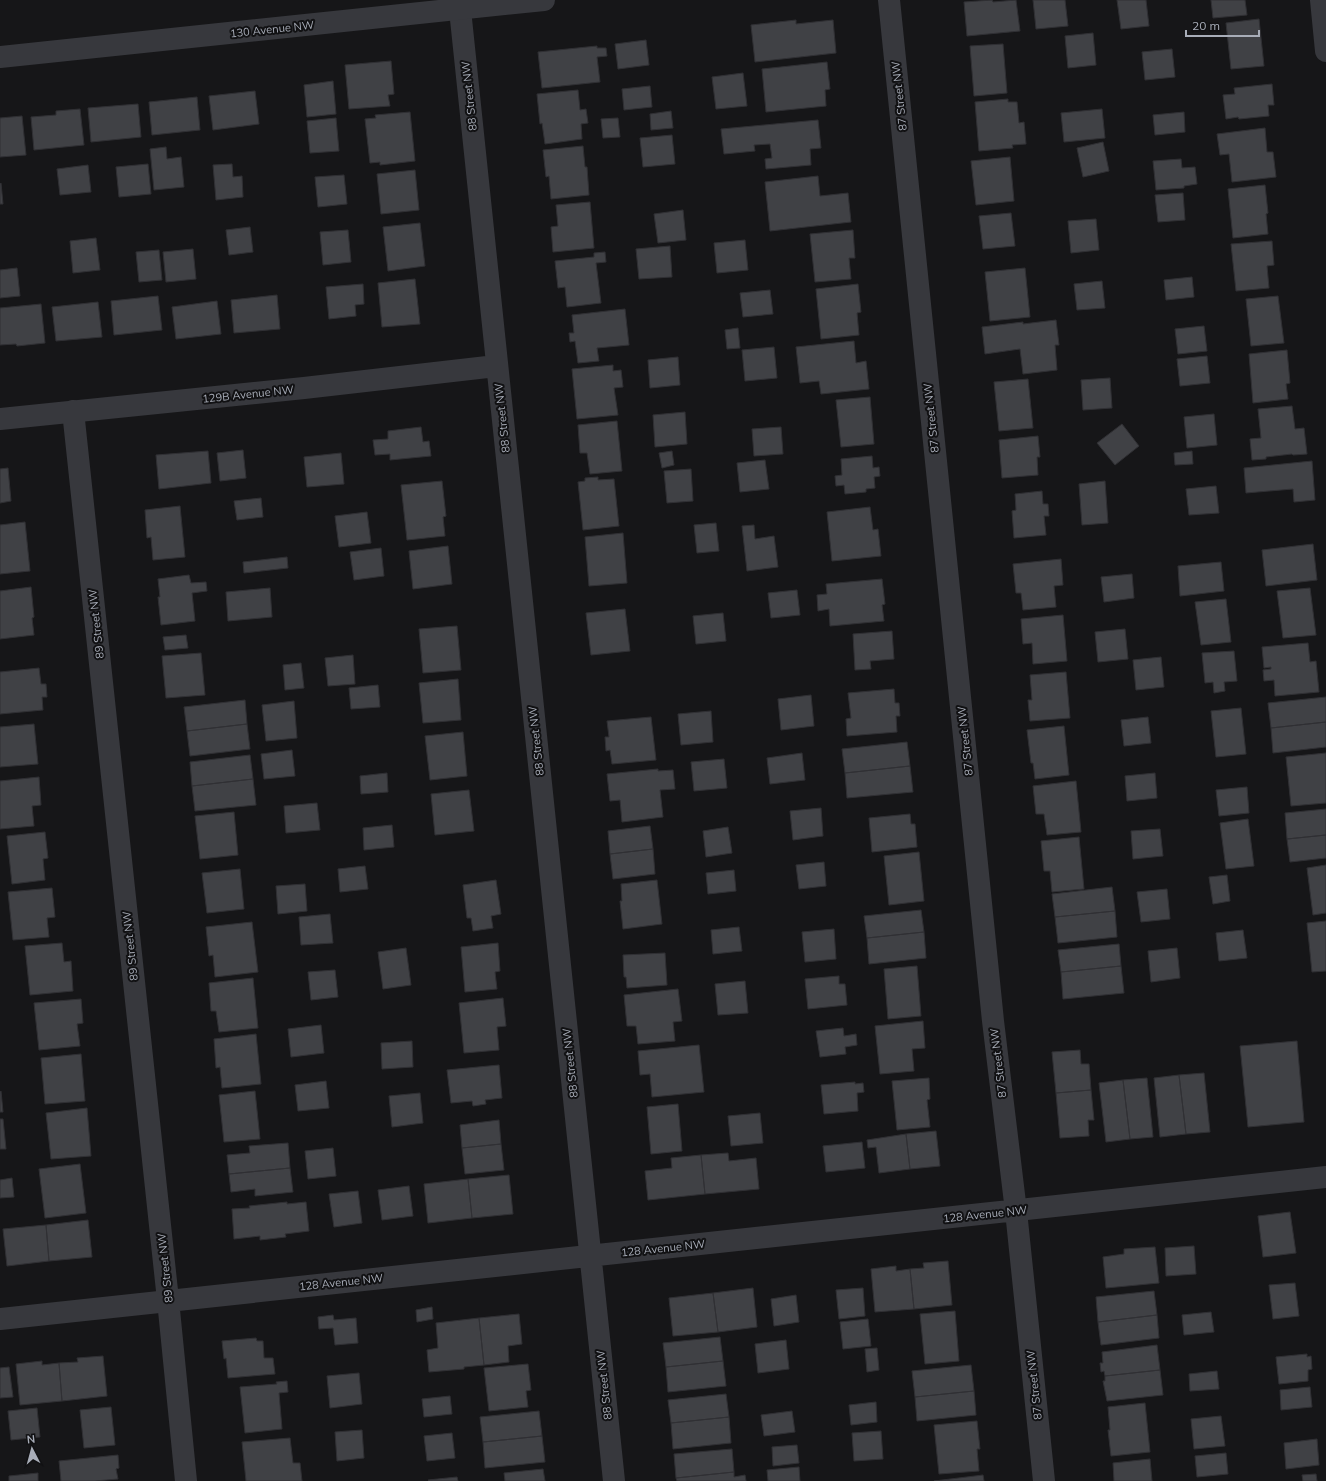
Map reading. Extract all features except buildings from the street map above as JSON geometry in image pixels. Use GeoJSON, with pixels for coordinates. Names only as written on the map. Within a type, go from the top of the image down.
{"type":"FeatureCollection","features":[{"type":"Feature","properties":{"kind":"street","name":"130 Avenue NW"},"geometry":{"type":"LineString","coordinates":[[0,57],[459,4],[544,0]]}},
{"type":"Feature","properties":{"kind":"street","name":"87 Street NW"},"geometry":{"type":"LineString","coordinates":[[889,0],[993,1021],[1016,1211],[1044,1481]]}},
{"type":"Feature","properties":{"kind":"street"},"geometry":{"type":"LineString","coordinates":[[1320,0],[1326,51]]}},
{"type":"Feature","properties":{"kind":"street","name":"88 Street NW"},"geometry":{"type":"LineString","coordinates":[[459,4],[614,1481]]}},
{"type":"Feature","properties":{"kind":"street","name":"129B Avenue NW"},"geometry":{"type":"LineString","coordinates":[[0,419],[304,388],[496,366]]}},
{"type":"Feature","properties":{"kind":"street","name":"89 Street NW"},"geometry":{"type":"LineString","coordinates":[[73,411],[186,1481]]}},
{"type":"Feature","properties":{"kind":"street","name":"128 Avenue NW"},"geometry":{"type":"LineString","coordinates":[[0,1319],[1326,1177]]}}]}
